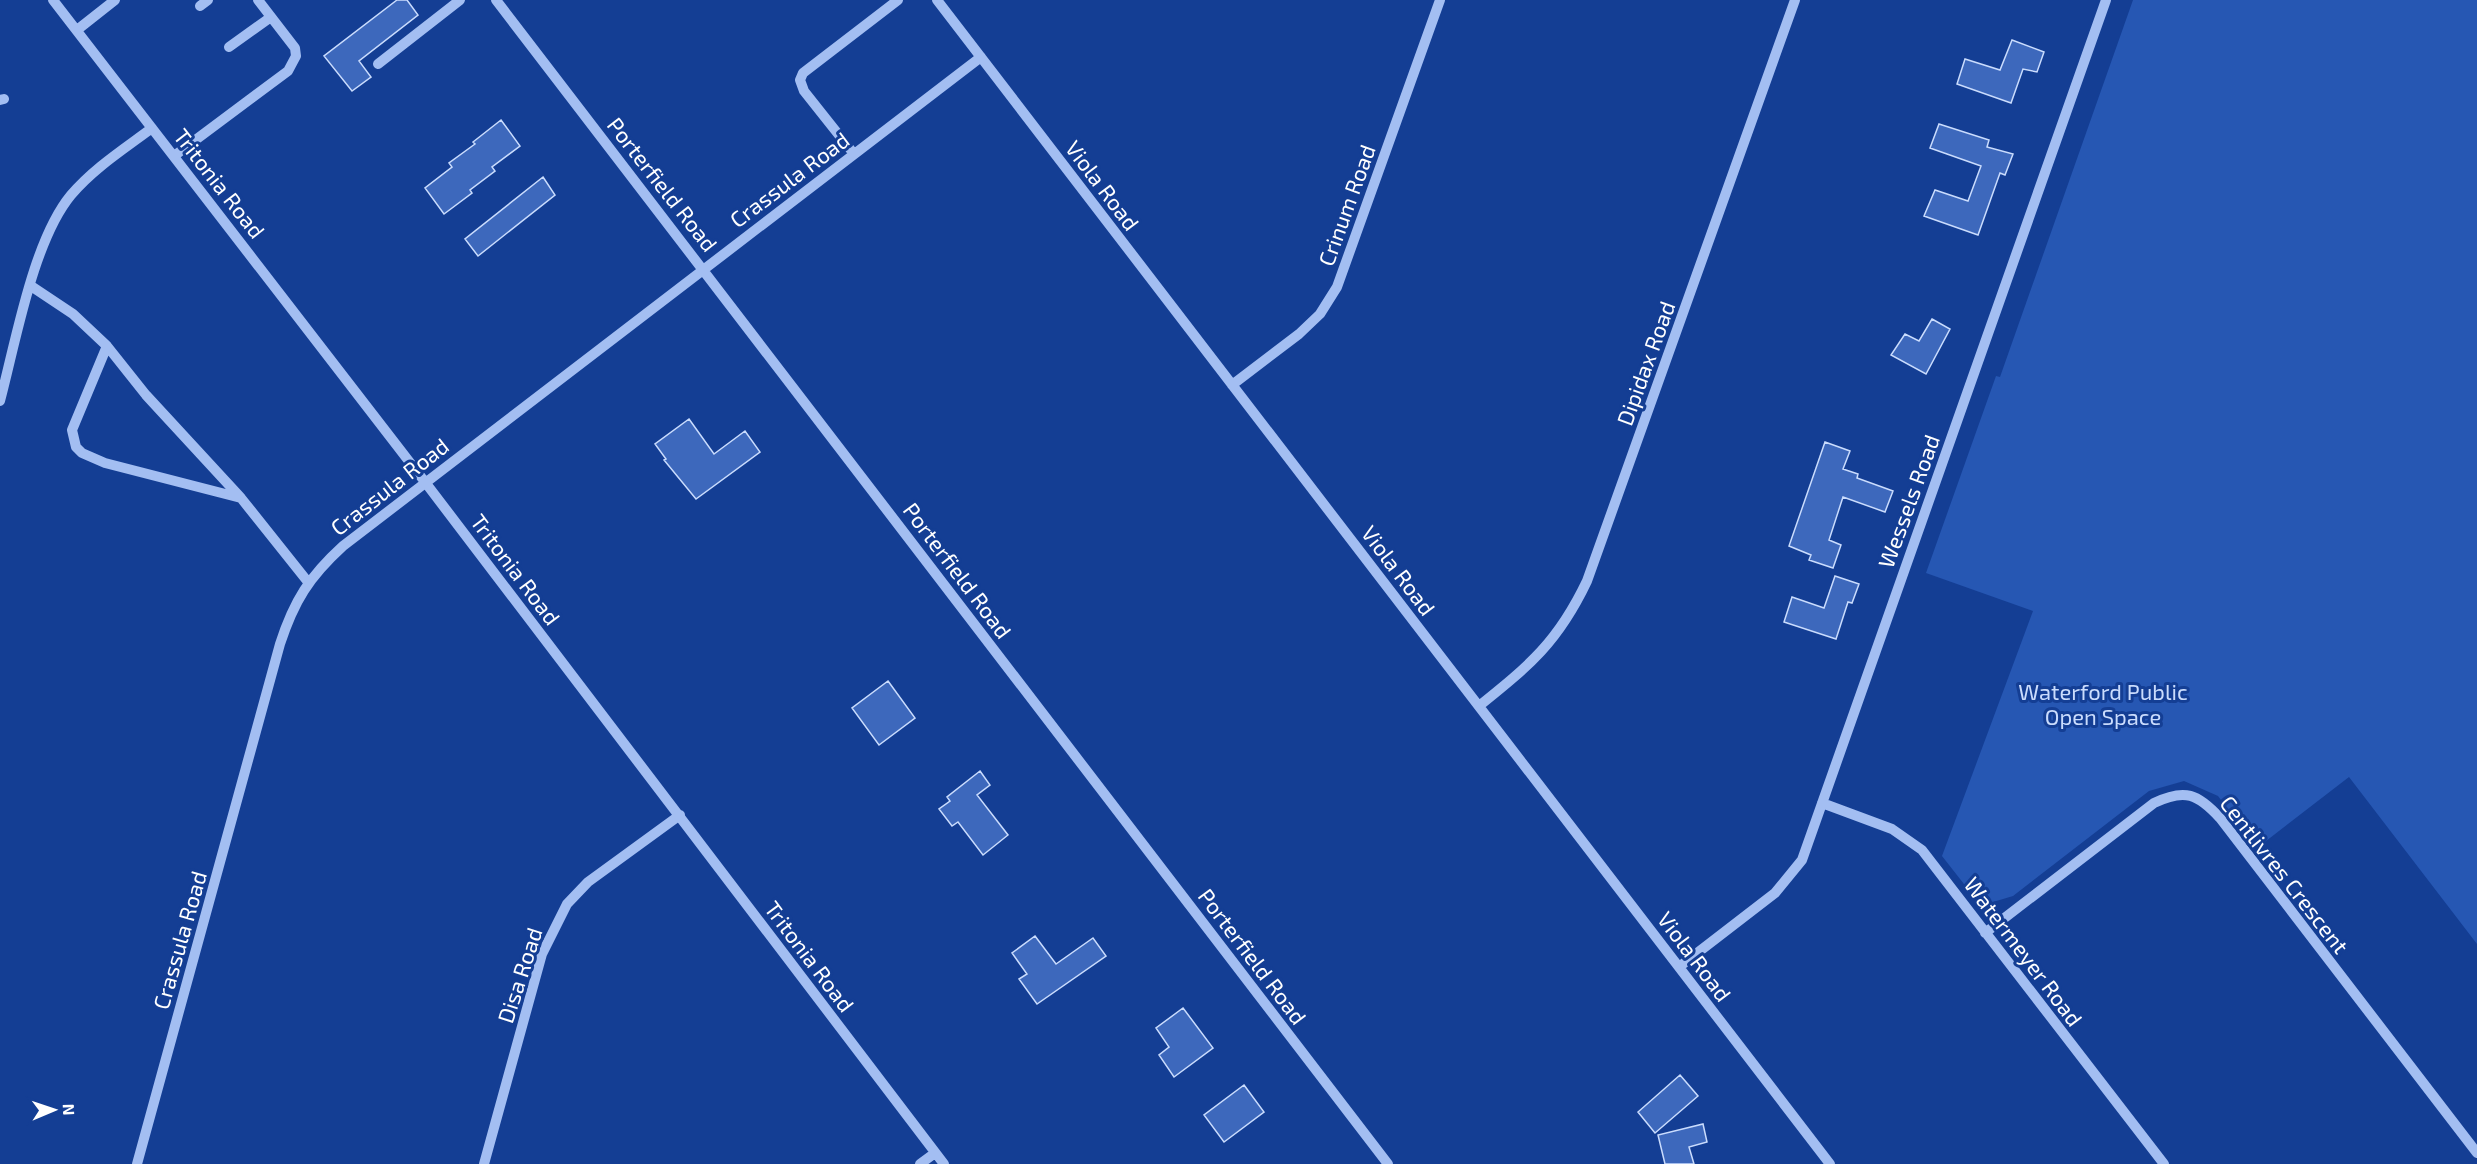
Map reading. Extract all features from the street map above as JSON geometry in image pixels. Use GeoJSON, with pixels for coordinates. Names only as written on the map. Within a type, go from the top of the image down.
{"type":"FeatureCollection","features":[{"type":"Feature","properties":{"kind":"street","name":"Tritonia Road"},"geometry":{"type":"LineString","coordinates":[[53,0],[680,815],[944,1164]]}},
{"type":"Feature","properties":{"kind":"street"},"geometry":{"type":"LineString","coordinates":[[77,30],[115,0]]}},
{"type":"Feature","properties":{"kind":"street"},"geometry":{"type":"LineString","coordinates":[[174,156],[288,71],[295,60],[296,51],[258,0]]}},
{"type":"Feature","properties":{"kind":"street"},"geometry":{"type":"LineString","coordinates":[[378,64],[460,0]]}},
{"type":"Feature","properties":{"kind":"street","name":"Porterfield Road"},"geometry":{"type":"LineString","coordinates":[[496,0],[1388,1164]]}},
{"type":"Feature","properties":{"kind":"street"},"geometry":{"type":"LineString","coordinates":[[854,154],[804,91],[800,80],[804,73],[898,0]]}},
{"type":"Feature","properties":{"kind":"street"},"geometry":{"type":"LineString","coordinates":[[940,4],[954,0]]}},
{"type":"Feature","properties":{"kind":"street","name":"Crinum Road"},"geometry":{"type":"LineString","coordinates":[[1232,385],[1299,334],[1320,314],[1337,287],[1440,0]]}},
{"type":"Feature","properties":{"kind":"street","name":"Dipidax Road"},"geometry":{"type":"LineString","coordinates":[[1479,706],[1534,661],[1573,611],[1587,581],[1795,0]]}},
{"type":"Feature","properties":{"kind":"street","name":"Wessels Road"},"geometry":{"type":"LineString","coordinates":[[1679,967],[1775,893],[1802,860],[2106,0]]}},
{"type":"Feature","properties":{"kind":"street","name":"Viola Road"},"geometry":{"type":"LineString","coordinates":[[940,4],[1830,1164]]}},
{"type":"Feature","properties":{"kind":"street"},"geometry":{"type":"LineString","coordinates":[[229,47],[271,17]]}},
{"type":"Feature","properties":{"kind":"street","name":"Crassula Road"},"geometry":{"type":"LineString","coordinates":[[137,1164],[280,644],[290,614],[308,582],[343,546],[425,482],[981,57]]}},
{"type":"Feature","properties":{"kind":"street"},"geometry":{"type":"LineString","coordinates":[[0,401],[31,286],[51,225],[70,195],[94,171],[152,128]]}},
{"type":"Feature","properties":{"kind":"street"},"geometry":{"type":"LineString","coordinates":[[31,286],[73,314],[107,346],[146,395],[241,498],[308,582]]}},
{"type":"Feature","properties":{"kind":"street"},"geometry":{"type":"LineString","coordinates":[[107,346],[72,430],[76,447],[88,457],[105,463],[241,498]]}},
{"type":"Feature","properties":{"kind":"street","name":"Centlivres Crescent"},"geometry":{"type":"LineString","coordinates":[[1985,933],[2154,803],[2170,795],[2181,794],[2201,799],[2220,818],[2477,1153]]}},
{"type":"Feature","properties":{"kind":"street","name":"Watermeyer Road"},"geometry":{"type":"LineString","coordinates":[[1822,803],[1892,830],[1914,842],[1931,859],[1985,933],[2164,1164]]}},
{"type":"Feature","properties":{"kind":"street","name":"Disa Road"},"geometry":{"type":"LineString","coordinates":[[484,1164],[542,954],[567,904],[588,882],[680,815]]}},
{"type":"Feature","properties":{"kind":"street"},"geometry":{"type":"LineString","coordinates":[[920,1164],[935,1153]]}},
{"type":"Feature","properties":{"kind":"green space","name":"Waterford Public Open Space"},"geometry":{"type":"Polygon","coordinates":[[[2133,0],[2477,0],[2477,944],[2349,777],[2257,848],[2218,796],[2184,781],[2149,791],[2013,896],[1993,902],[1971,893],[1942,856],[2033,611],[1926,573],[1996,376],[2000,377],[2133,0]]]}},
{"type":"Feature","properties":{"kind":"building"},"geometry":{"type":"Polygon","coordinates":[[[397,0],[407,0],[418,15],[359,61],[371,77],[352,91],[324,56],[397,0]]]}},
{"type":"Feature","properties":{"kind":"building"},"geometry":{"type":"Polygon","coordinates":[[[2012,40],[2044,52],[2037,72],[2023,69],[2011,103],[1957,84],[1965,59],[2000,70],[2012,40]]]}},
{"type":"Feature","properties":{"kind":"building"},"geometry":{"type":"Polygon","coordinates":[[[501,120],[520,146],[492,167],[495,171],[470,190],[472,193],[444,214],[425,188],[452,167],[449,163],[475,144],[473,142],[501,120]]]}},
{"type":"Feature","properties":{"kind":"building"},"geometry":{"type":"Polygon","coordinates":[[[1939,124],[1989,140],[1987,147],[2013,154],[2005,175],[2000,173],[1978,235],[1924,216],[1935,190],[1968,201],[1981,166],[1930,148],[1939,124]]]}},
{"type":"Feature","properties":{"kind":"building"},"geometry":{"type":"Polygon","coordinates":[[[543,177],[555,195],[478,256],[465,239],[543,177]]]}},
{"type":"Feature","properties":{"kind":"building"},"geometry":{"type":"Polygon","coordinates":[[[1932,319],[1950,329],[1926,374],[1891,355],[1905,334],[1919,341],[1932,319]]]}},
{"type":"Feature","properties":{"kind":"building"},"geometry":{"type":"Polygon","coordinates":[[[689,419],[714,454],[745,431],[760,452],[696,499],[664,460],[666,459],[655,444],[689,419]]]}},
{"type":"Feature","properties":{"kind":"building"},"geometry":{"type":"Polygon","coordinates":[[[1825,442],[1850,451],[1843,469],[1858,474],[1857,478],[1893,491],[1885,512],[1843,497],[1829,540],[1841,545],[1833,568],[1809,560],[1811,555],[1789,546],[1825,442]]]}},
{"type":"Feature","properties":{"kind":"building"},"geometry":{"type":"Polygon","coordinates":[[[1835,576],[1859,584],[1852,603],[1848,602],[1836,639],[1784,622],[1792,597],[1824,608],[1835,576]]]}},
{"type":"Feature","properties":{"kind":"building"},"geometry":{"type":"Polygon","coordinates":[[[888,681],[915,718],[879,745],[852,708],[888,681]]]}},
{"type":"Feature","properties":{"kind":"building"},"geometry":{"type":"Polygon","coordinates":[[[980,771],[990,785],[977,795],[1008,835],[983,855],[958,822],[952,826],[939,809],[950,801],[947,797],[980,771]]]}},
{"type":"Feature","properties":{"kind":"building"},"geometry":{"type":"Polygon","coordinates":[[[1035,936],[1056,964],[1093,938],[1106,956],[1037,1004],[1019,979],[1027,974],[1012,953],[1035,936]]]}},
{"type":"Feature","properties":{"kind":"building"},"geometry":{"type":"Polygon","coordinates":[[[1183,1008],[1213,1048],[1174,1077],[1159,1055],[1169,1047],[1156,1028],[1183,1008]]]}},
{"type":"Feature","properties":{"kind":"building"},"geometry":{"type":"Polygon","coordinates":[[[1680,1075],[1698,1096],[1655,1133],[1638,1112],[1680,1075]]]}},
{"type":"Feature","properties":{"kind":"building"},"geometry":{"type":"Polygon","coordinates":[[[1244,1085],[1264,1112],[1224,1142],[1204,1115],[1244,1085]]]}},
{"type":"Feature","properties":{"kind":"building"},"geometry":{"type":"Polygon","coordinates":[[[1703,1124],[1707,1142],[1689,1147],[1694,1164],[1665,1164],[1658,1135],[1703,1124]]]}}]}
